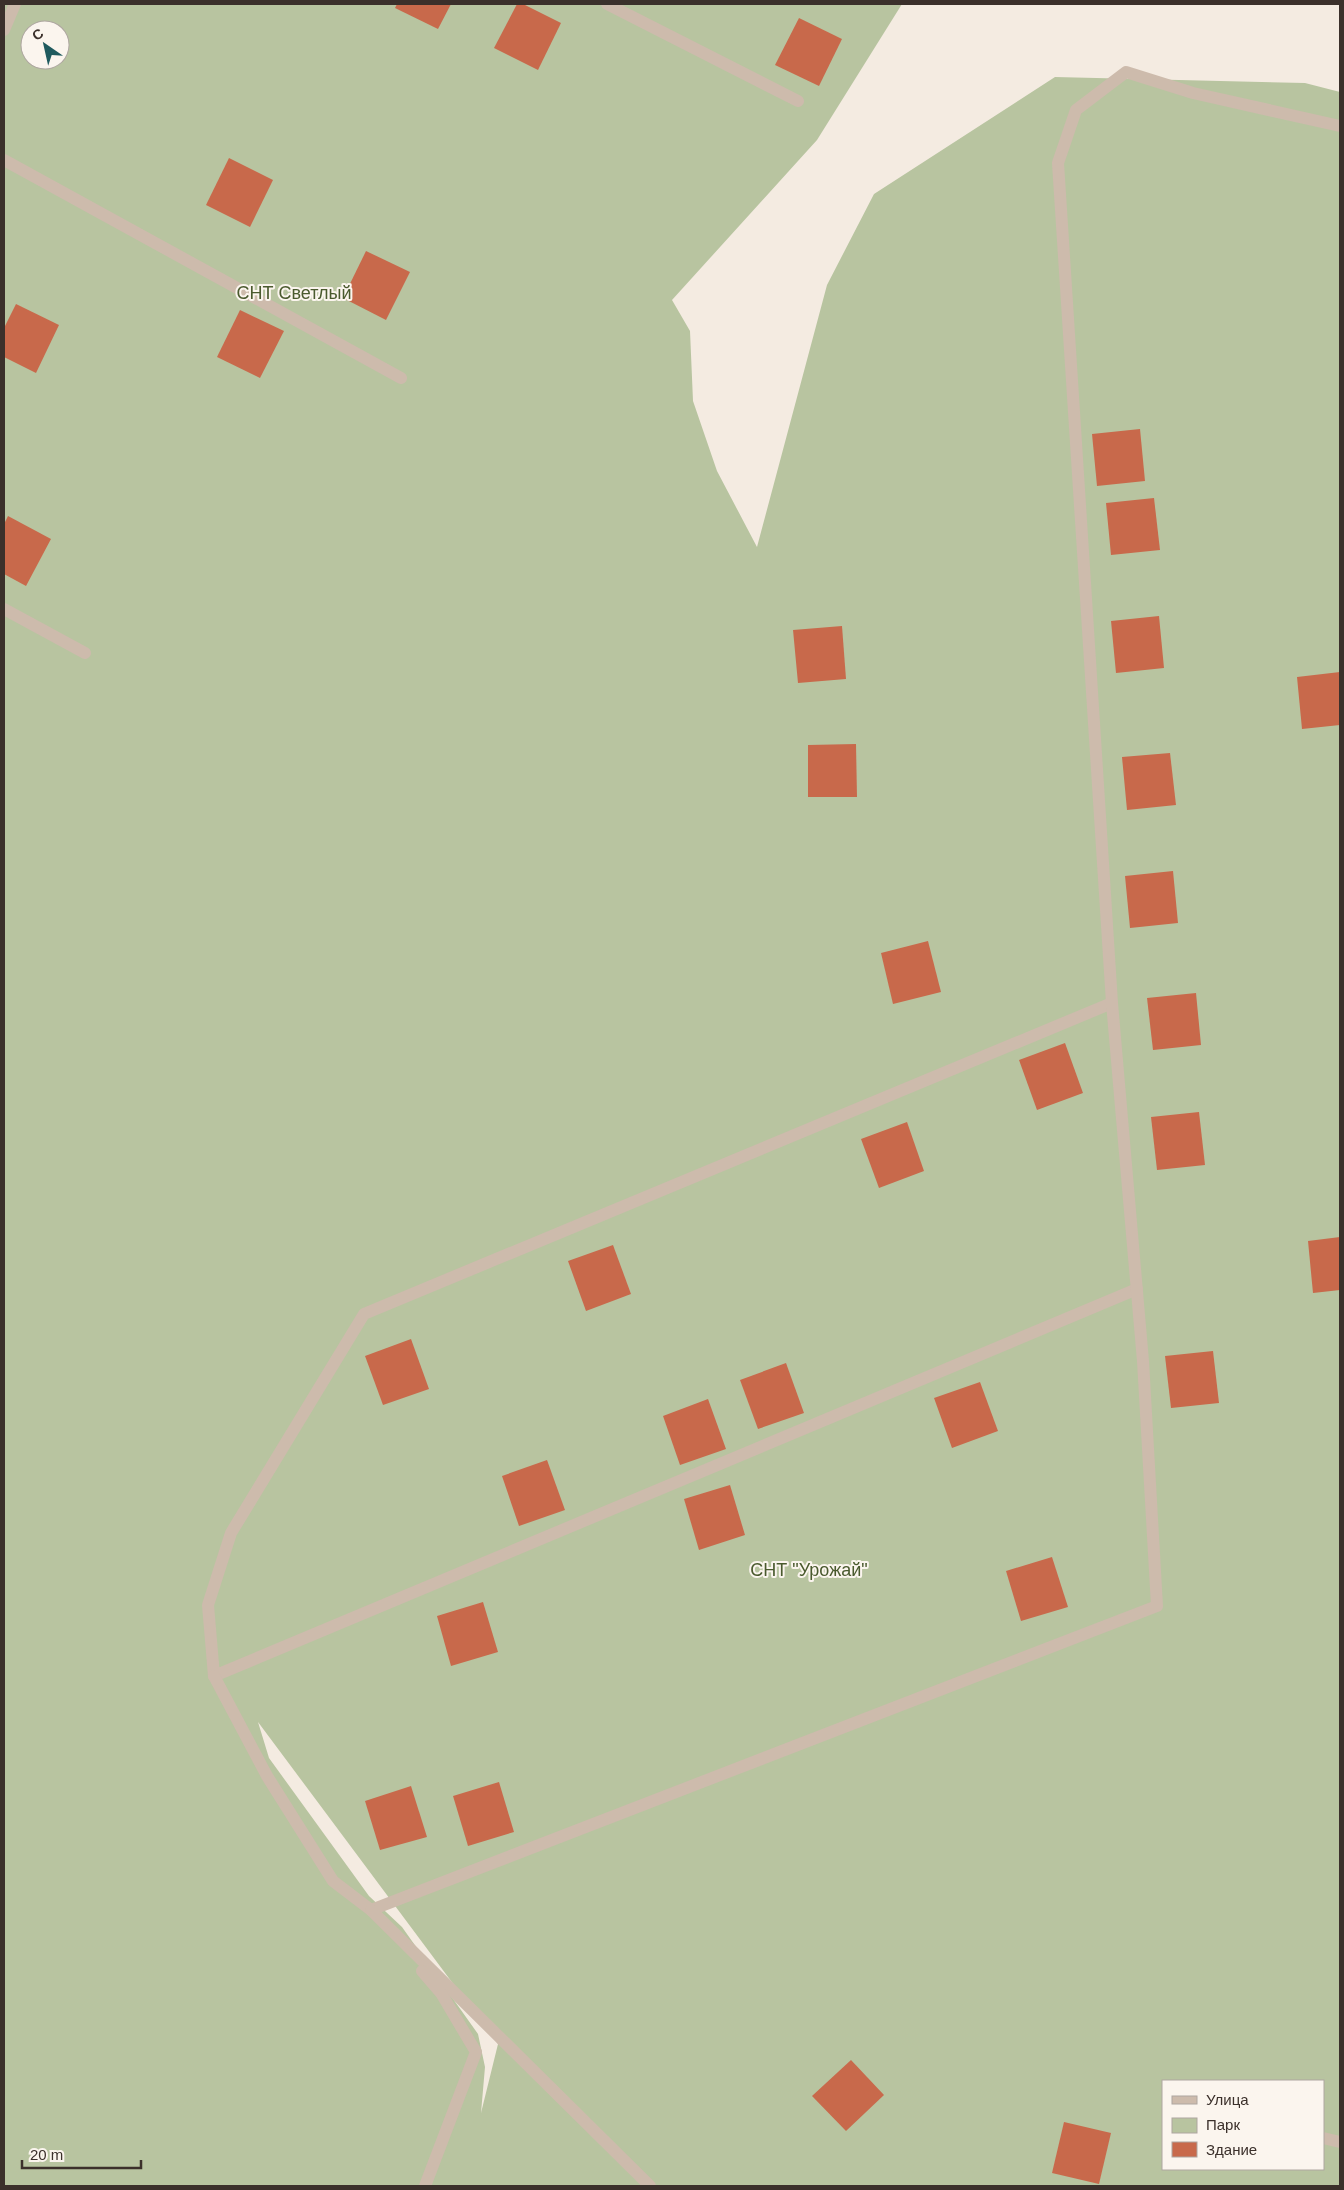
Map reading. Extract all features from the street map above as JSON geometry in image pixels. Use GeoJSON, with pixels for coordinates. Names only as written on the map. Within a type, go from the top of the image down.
{"type":"FeatureCollection","features":[{"type":"Feature","properties":{"kind":"street"},"geometry":{"type":"LineString","coordinates":[[4,30],[15,4]]}},
{"type":"Feature","properties":{"kind":"street"},"geometry":{"type":"LineString","coordinates":[[607,4],[798,101]]}},
{"type":"Feature","properties":{"kind":"street"},"geometry":{"type":"LineString","coordinates":[[371,1910],[1158,1606],[1137,1289],[1112,1003],[1058,163],[1076,110],[1126,72],[1193,92],[1340,126]]}},
{"type":"Feature","properties":{"kind":"street"},"geometry":{"type":"LineString","coordinates":[[4,160],[401,378]]}},
{"type":"Feature","properties":{"kind":"street"},"geometry":{"type":"LineString","coordinates":[[4,609],[85,653]]}},
{"type":"Feature","properties":{"kind":"street"},"geometry":{"type":"LineString","coordinates":[[650,2186],[371,1910],[333,1881],[266,1776],[214,1676],[208,1605],[231,1532],[364,1314],[1112,1003]]}},
{"type":"Feature","properties":{"kind":"street"},"geometry":{"type":"LineString","coordinates":[[214,1676],[1137,1289]]}},
{"type":"Feature","properties":{"kind":"street"},"geometry":{"type":"LineString","coordinates":[[371,1910],[440,1993],[476,2052],[425,2186]]}},
{"type":"Feature","properties":{"kind":"street"},"geometry":{"type":"LineString","coordinates":[[1324,2138],[1340,2142]]}},
{"type":"Feature","properties":{"kind":"green space"},"geometry":{"type":"Polygon","coordinates":[[[4,4],[902,4],[817,140],[672,300],[690,331],[693,401],[717,471],[757,547],[827,285],[874,194],[1055,77],[1305,83],[1340,92],[1340,2186],[4,2186],[4,4]],[[258,1722],[269,1758],[369,1896],[402,1927],[478,2034],[485,2067],[481,2113],[498,2044],[258,1722]]]}},
{"type":"Feature","properties":{"kind":"building"},"geometry":{"type":"Polygon","coordinates":[[[397,4],[451,4],[438,29],[395,8],[397,4]]]}},
{"type":"Feature","properties":{"kind":"building"},"geometry":{"type":"Polygon","coordinates":[[[517,4],[523,4],[561,23],[538,70],[494,48],[517,4]]]}},
{"type":"Feature","properties":{"kind":"building"},"geometry":{"type":"Polygon","coordinates":[[[799,18],[842,39],[819,86],[775,65],[799,18]]]}},
{"type":"Feature","properties":{"kind":"building"},"geometry":{"type":"Polygon","coordinates":[[[229,158],[273,180],[250,227],[206,205],[229,158]]]}},
{"type":"Feature","properties":{"kind":"building"},"geometry":{"type":"Polygon","coordinates":[[[366,251],[410,272],[386,320],[343,298],[366,251]]]}},
{"type":"Feature","properties":{"kind":"building"},"geometry":{"type":"Polygon","coordinates":[[[16,304],[59,325],[36,373],[4,357],[4,328],[16,304]]]}},
{"type":"Feature","properties":{"kind":"building"},"geometry":{"type":"Polygon","coordinates":[[[240,310],[284,331],[260,378],[217,357],[240,310]]]}},
{"type":"Feature","properties":{"kind":"building"},"geometry":{"type":"Polygon","coordinates":[[[1140,429],[1145,481],[1097,486],[1092,434],[1140,429]]]}},
{"type":"Feature","properties":{"kind":"building"},"geometry":{"type":"Polygon","coordinates":[[[1154,498],[1160,550],[1111,555],[1106,503],[1154,498]]]}},
{"type":"Feature","properties":{"kind":"building"},"geometry":{"type":"Polygon","coordinates":[[[8,516],[51,539],[26,586],[4,574],[4,524],[8,516]]]}},
{"type":"Feature","properties":{"kind":"building"},"geometry":{"type":"Polygon","coordinates":[[[1159,616],[1164,668],[1116,673],[1111,621],[1159,616]]]}},
{"type":"Feature","properties":{"kind":"building"},"geometry":{"type":"Polygon","coordinates":[[[842,626],[846,679],[798,683],[793,630],[842,626]]]}},
{"type":"Feature","properties":{"kind":"building"},"geometry":{"type":"Polygon","coordinates":[[[1340,672],[1340,725],[1302,729],[1297,677],[1340,672]]]}},
{"type":"Feature","properties":{"kind":"building"},"geometry":{"type":"Polygon","coordinates":[[[856,744],[857,797],[808,797],[808,745],[856,744]]]}},
{"type":"Feature","properties":{"kind":"building"},"geometry":{"type":"Polygon","coordinates":[[[1170,753],[1176,805],[1127,810],[1122,757],[1170,753]]]}},
{"type":"Feature","properties":{"kind":"building"},"geometry":{"type":"Polygon","coordinates":[[[1173,871],[1178,923],[1130,928],[1125,876],[1173,871]]]}},
{"type":"Feature","properties":{"kind":"building"},"geometry":{"type":"Polygon","coordinates":[[[928,941],[941,992],[893,1004],[881,953],[928,941]]]}},
{"type":"Feature","properties":{"kind":"building"},"geometry":{"type":"Polygon","coordinates":[[[1196,993],[1201,1045],[1153,1050],[1147,998],[1196,993]]]}},
{"type":"Feature","properties":{"kind":"building"},"geometry":{"type":"Polygon","coordinates":[[[1065,1043],[1083,1093],[1037,1110],[1019,1060],[1065,1043]]]}},
{"type":"Feature","properties":{"kind":"building"},"geometry":{"type":"Polygon","coordinates":[[[1199,1112],[1205,1165],[1157,1170],[1151,1117],[1199,1112]]]}},
{"type":"Feature","properties":{"kind":"building"},"geometry":{"type":"Polygon","coordinates":[[[907,1122],[924,1171],[879,1188],[861,1139],[907,1122]]]}},
{"type":"Feature","properties":{"kind":"building"},"geometry":{"type":"Polygon","coordinates":[[[1340,1237],[1340,1290],[1313,1293],[1308,1241],[1340,1237]]]}},
{"type":"Feature","properties":{"kind":"building"},"geometry":{"type":"Polygon","coordinates":[[[613,1245],[631,1294],[586,1311],[568,1261],[613,1245]]]}},
{"type":"Feature","properties":{"kind":"building"},"geometry":{"type":"Polygon","coordinates":[[[411,1339],[429,1389],[383,1405],[365,1356],[411,1339]]]}},
{"type":"Feature","properties":{"kind":"building"},"geometry":{"type":"Polygon","coordinates":[[[1213,1351],[1219,1403],[1171,1408],[1165,1356],[1213,1351]]]}},
{"type":"Feature","properties":{"kind":"building"},"geometry":{"type":"Polygon","coordinates":[[[786,1363],[804,1413],[758,1429],[740,1380],[786,1363]]]}},
{"type":"Feature","properties":{"kind":"building"},"geometry":{"type":"Polygon","coordinates":[[[980,1382],[998,1431],[952,1448],[934,1398],[980,1382]]]}},
{"type":"Feature","properties":{"kind":"building"},"geometry":{"type":"Polygon","coordinates":[[[708,1399],[726,1449],[680,1465],[663,1416],[708,1399]]]}},
{"type":"Feature","properties":{"kind":"building"},"geometry":{"type":"Polygon","coordinates":[[[547,1460],[565,1510],[519,1526],[502,1476],[547,1460]]]}},
{"type":"Feature","properties":{"kind":"building"},"geometry":{"type":"Polygon","coordinates":[[[730,1485],[745,1535],[699,1550],[684,1499],[730,1485]]]}},
{"type":"Feature","properties":{"kind":"building"},"geometry":{"type":"Polygon","coordinates":[[[1052,1557],[1068,1607],[1021,1621],[1006,1571],[1052,1557]]]}},
{"type":"Feature","properties":{"kind":"building"},"geometry":{"type":"Polygon","coordinates":[[[483,1602],[498,1652],[451,1666],[437,1616],[483,1602]]]}},
{"type":"Feature","properties":{"kind":"building"},"geometry":{"type":"Polygon","coordinates":[[[499,1782],[514,1832],[468,1846],[453,1796],[499,1782]]]}},
{"type":"Feature","properties":{"kind":"building"},"geometry":{"type":"Polygon","coordinates":[[[411,1786],[427,1837],[380,1850],[365,1801],[411,1786]]]}},
{"type":"Feature","properties":{"kind":"building"},"geometry":{"type":"Polygon","coordinates":[[[851,2060],[884,2095],[846,2131],[812,2096],[851,2060]]]}},
{"type":"Feature","properties":{"kind":"building"},"geometry":{"type":"Polygon","coordinates":[[[1064,2122],[1111,2133],[1099,2184],[1052,2173],[1064,2122]]]}},
{"type":"Feature","properties":{"kind":"park label","name":"СНТ Светлый"},"geometry":{"type":"Point","coordinates":[294,293]}},
{"type":"Feature","properties":{"kind":"park label","name":"СНТ \"Урожай\""},"geometry":{"type":"Point","coordinates":[809,1570]}}]}
